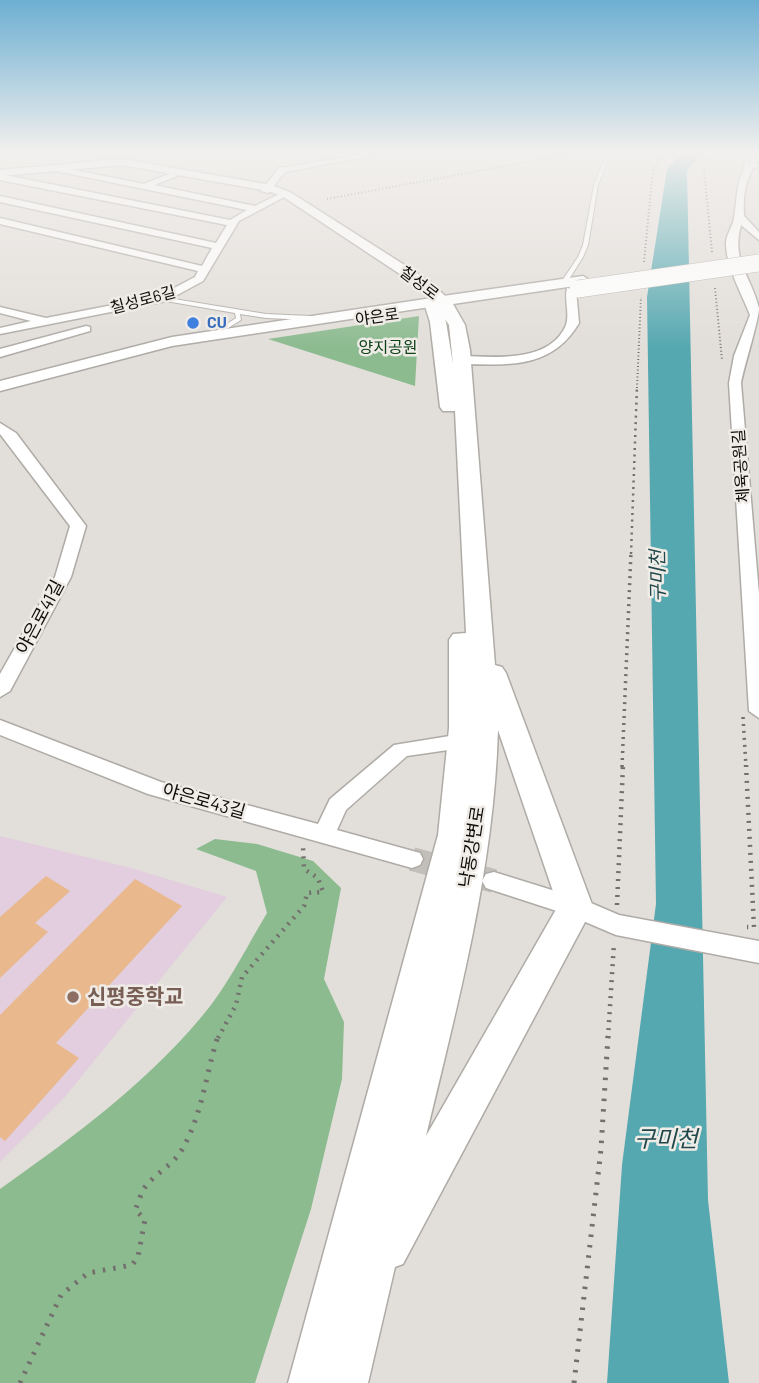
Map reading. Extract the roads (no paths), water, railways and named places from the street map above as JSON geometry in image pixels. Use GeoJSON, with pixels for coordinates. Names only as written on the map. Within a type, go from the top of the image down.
{"type":"FeatureCollection","features":[{"type":"Feature","properties":{"kind":"main road","name":"야은로"},"geometry":{"type":"LineString","coordinates":[[574,286],[759,257]]}},
{"type":"Feature","properties":{"kind":"main road","name":"야은로"},"geometry":{"type":"LineString","coordinates":[[436,305],[759,263]]}},
{"type":"Feature","properties":{"kind":"main road","name":"낙동강변로"},"geometry":{"type":"LineString","coordinates":[[343,1383],[449,967],[471,862],[482,774],[484,713],[462,360],[457,325],[436,305]]}},
{"type":"Feature","properties":{"kind":"main road","name":"낙동강변로"},"geometry":{"type":"LineString","coordinates":[[313,1383],[454,835],[462,741],[462,633],[452,437],[436,305]]}},
{"type":"Feature","properties":{"kind":"main road"},"geometry":{"type":"LineString","coordinates":[[368,1282],[576,907],[480,637]]}},
{"type":"Feature","properties":{"kind":"street"},"geometry":{"type":"LineString","coordinates":[[33,229],[59,219]]}},
{"type":"Feature","properties":{"kind":"street"},"geometry":{"type":"LineString","coordinates":[[91,219],[220,247]]}},
{"type":"Feature","properties":{"kind":"street"},"geometry":{"type":"LineString","coordinates":[[209,219],[231,223],[238,219]]}},
{"type":"Feature","properties":{"kind":"street","name":"칠성로"},"geometry":{"type":"LineString","coordinates":[[316,219],[421,289],[436,305]]}},
{"type":"Feature","properties":{"kind":"street"},"geometry":{"type":"LineString","coordinates":[[738,219],[732,235],[732,251],[757,309]]}},
{"type":"Feature","properties":{"kind":"street"},"geometry":{"type":"LineString","coordinates":[[741,219],[759,237]]}},
{"type":"Feature","properties":{"kind":"street"},"geometry":{"type":"LineString","coordinates":[[0,221],[206,270]]}},
{"type":"Feature","properties":{"kind":"street","name":"칠성로6길"},"geometry":{"type":"LineString","coordinates":[[0,331],[162,299],[193,284],[206,270],[231,223]]}},
{"type":"Feature","properties":{"kind":"street"},"geometry":{"type":"LineString","coordinates":[[462,360],[527,358],[554,347],[573,323],[574,286]]}},
{"type":"Feature","properties":{"kind":"street","name":"야은로"},"geometry":{"type":"LineString","coordinates":[[0,386],[120,353],[215,334],[318,318],[436,305]]}},
{"type":"Feature","properties":{"kind":"street","name":"야은로"},"geometry":{"type":"LineString","coordinates":[[0,395],[157,352],[436,305]]}},
{"type":"Feature","properties":{"kind":"street","name":"체육공원길"},"geometry":{"type":"LineString","coordinates":[[757,309],[755,324],[740,356],[735,383],[759,711]]}},
{"type":"Feature","properties":{"kind":"street"},"geometry":{"type":"LineString","coordinates":[[0,310],[48,322]]}},
{"type":"Feature","properties":{"kind":"street"},"geometry":{"type":"LineString","coordinates":[[0,354],[86,329]]}},
{"type":"Feature","properties":{"kind":"street","name":"야은로41길"},"geometry":{"type":"LineString","coordinates":[[0,691],[63,577],[78,526],[4,434]]}},
{"type":"Feature","properties":{"kind":"street","name":"야은로43길"},"geometry":{"type":"LineString","coordinates":[[0,727],[156,788],[412,859]]}},
{"type":"Feature","properties":{"kind":"street"},"geometry":{"type":"LineString","coordinates":[[316,832],[338,805],[401,751],[462,741]]}},
{"type":"Feature","properties":{"kind":"street"},"geometry":{"type":"LineString","coordinates":[[494,881],[576,907],[616,925],[751,951]]}},
{"type":"Feature","properties":{"kind":"lane"},"geometry":{"type":"LineString","coordinates":[[574,286],[589,219]]}},
{"type":"Feature","properties":{"kind":"lane"},"geometry":{"type":"LineString","coordinates":[[162,299],[266,316],[318,318]]}},
{"type":"Feature","properties":{"kind":"lane"},"geometry":{"type":"LineString","coordinates":[[215,334],[239,319],[237,311]]}},
{"type":"Feature","properties":{"kind":"water","name":"구미천"},"geometry":{"type":"Polygon","coordinates":[[[659,219],[688,219],[708,1200],[729,1383],[607,1383],[622,1165],[656,904],[647,297],[659,219]]]}},
{"type":"Feature","properties":{"kind":"tunnel"},"geometry":{"type":"LineString","coordinates":[[412,859],[494,881]]}},
{"type":"Feature","properties":{"kind":"place","name":"CU"},"geometry":{"type":"Point","coordinates":[193,323]}},
{"type":"Feature","properties":{"kind":"place","name":"신평중학교"},"geometry":{"type":"Point","coordinates":[73,997]}},
{"type":"Feature","properties":{"kind":"park label","name":"양지공원"},"geometry":{"type":"Point","coordinates":[388,348]}}]}
